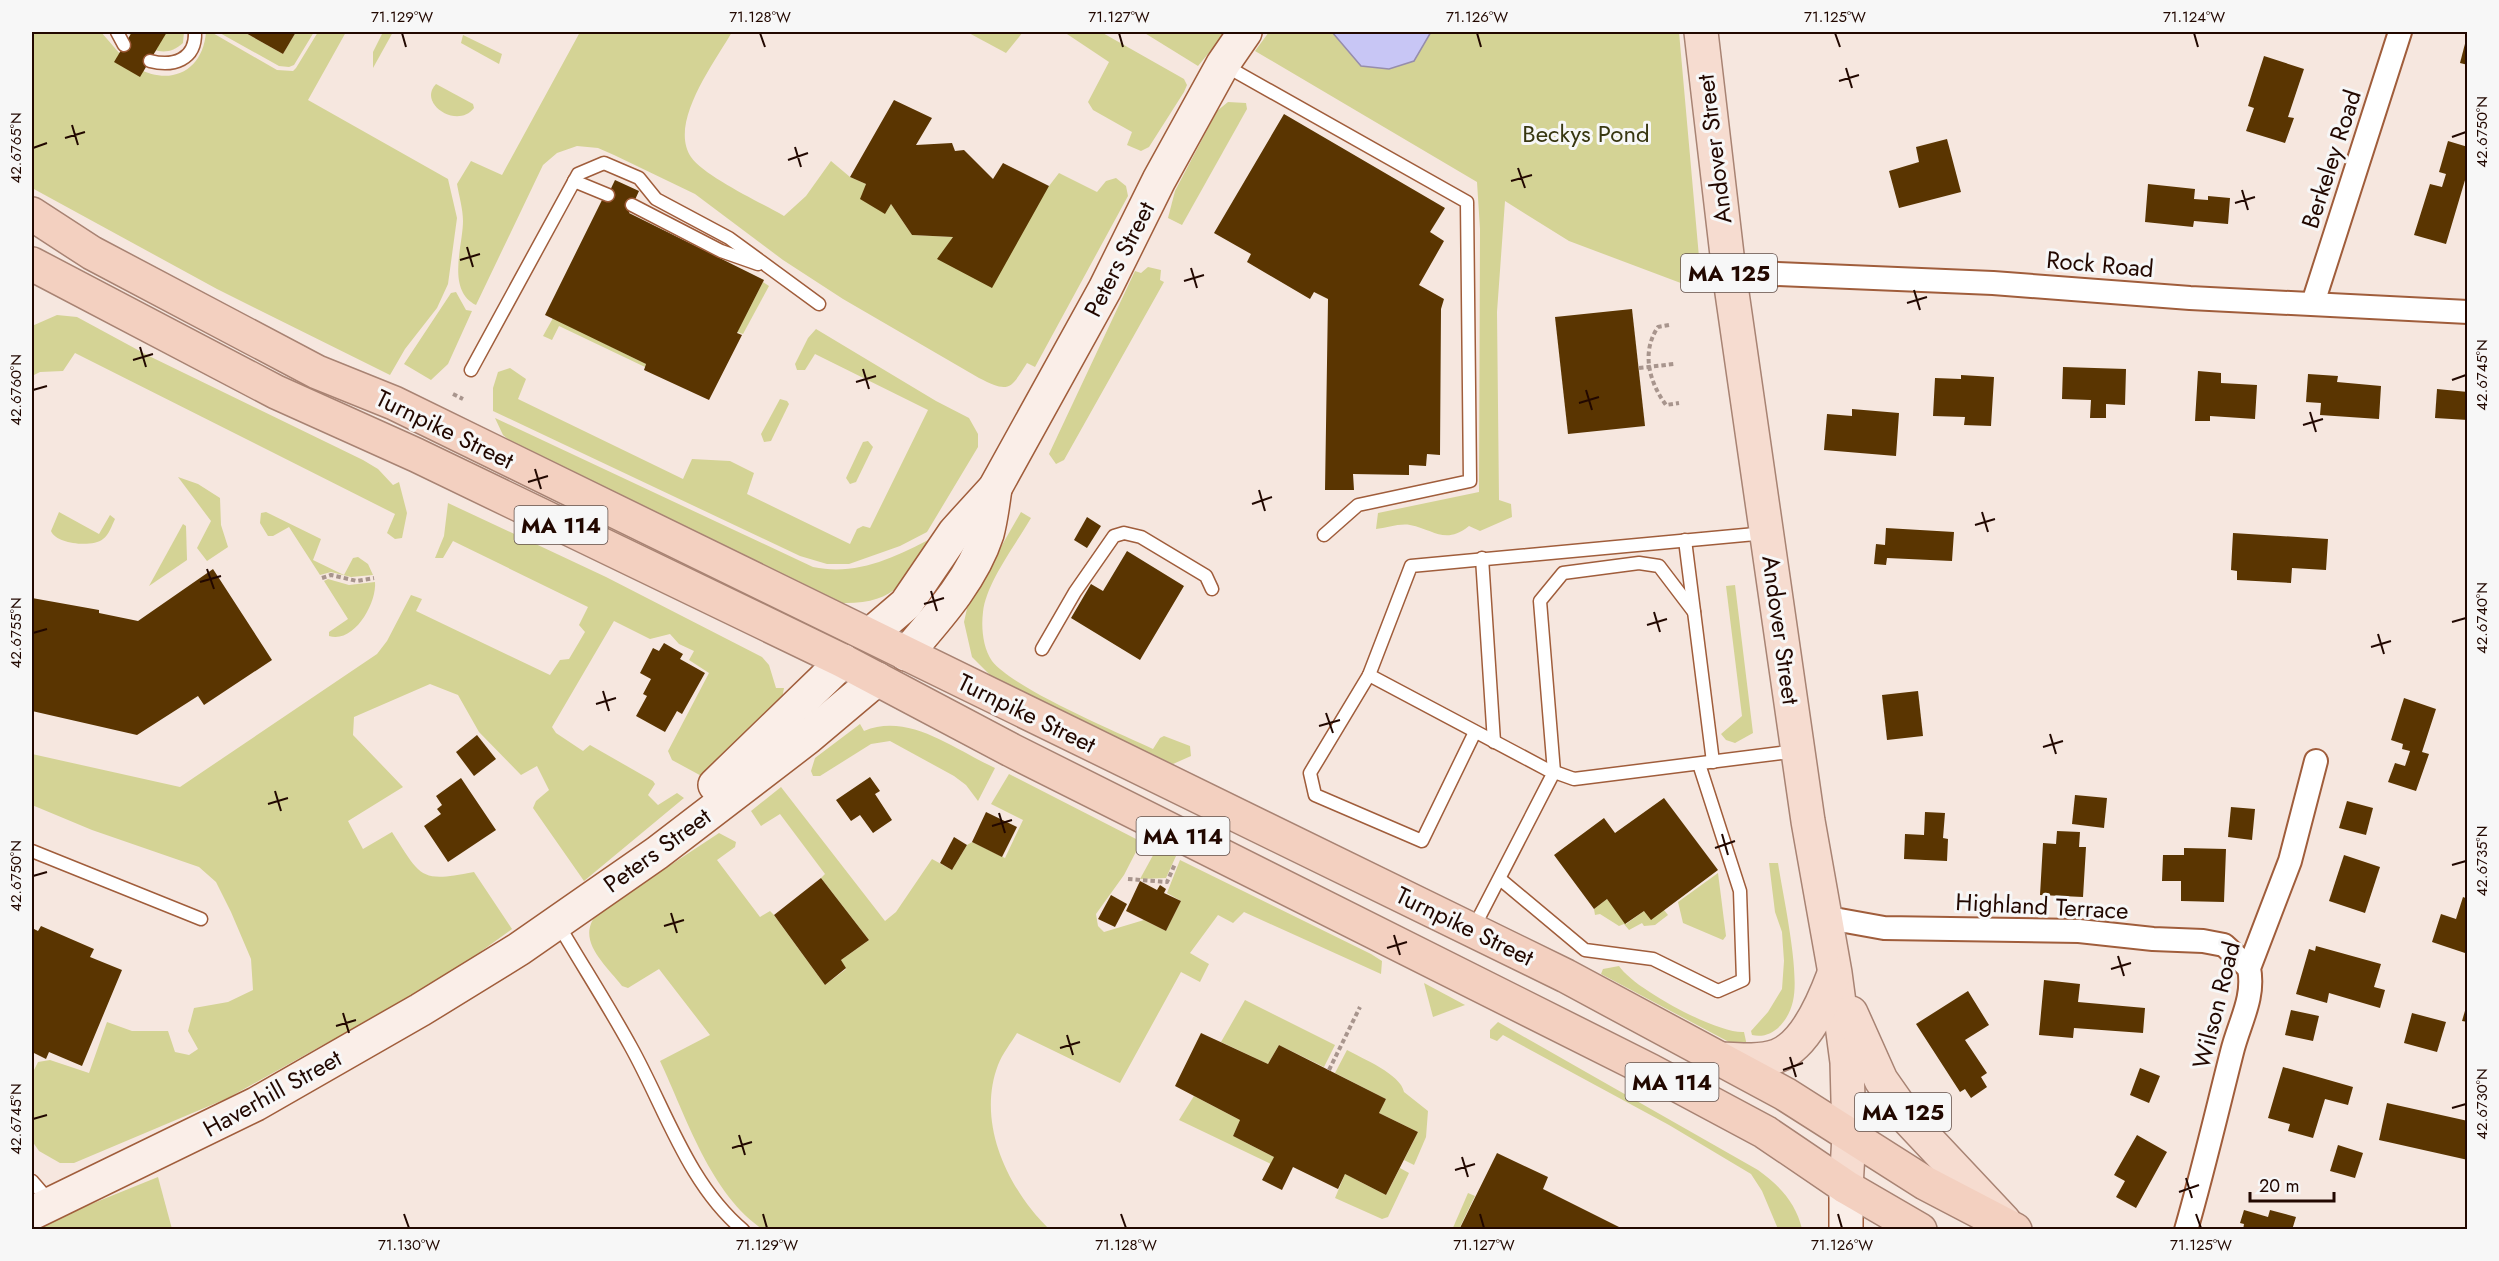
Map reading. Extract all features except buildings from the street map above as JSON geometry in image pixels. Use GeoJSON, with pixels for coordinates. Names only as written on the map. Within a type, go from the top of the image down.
{"type":"FeatureCollection","features":[{"type":"Feature","properties":{"kind":"highway","name":"Turnpike Street"},"geometry":{"type":"LineString","coordinates":[[32,214],[92,253],[317,372],[394,403],[1473,929],[1785,1094],[1925,1183],[2012,1228]]}},
{"type":"Feature","properties":{"kind":"highway","name":"Turnpike Street"},"geometry":{"type":"LineString","coordinates":[[32,264],[276,392],[416,455],[843,661],[1422,955],[1490,993],[1651,1071],[1765,1132],[1846,1187],[1920,1230]]}},
{"type":"Feature","properties":{"kind":"highway"},"geometry":{"type":"LineString","coordinates":[[843,661],[871,634]]}},
{"type":"Feature","properties":{"kind":"highway"},"geometry":{"type":"LineString","coordinates":[[877,680],[906,654]]}},
{"type":"Feature","properties":{"kind":"main road","name":"Peters Street"},"geometry":{"type":"LineString","coordinates":[[871,634],[906,604],[955,532],[995,488],[1105,289],[1129,234],[1223,64],[1245,32]]}},
{"type":"Feature","properties":{"kind":"main road","name":"Andover Street"},"geometry":{"type":"LineString","coordinates":[[1701,32],[1729,272],[1798,751],[1823,916],[1835,973],[1847,1062],[1849,1136],[1846,1230]]}},
{"type":"Feature","properties":{"kind":"main road","name":"Peters Street"},"geometry":{"type":"LineString","coordinates":[[906,654],[939,615],[976,562],[987,532],[995,488]]}},
{"type":"Feature","properties":{"kind":"main road","name":"Peters Street"},"geometry":{"type":"LineString","coordinates":[[594,897],[843,661]]}},
{"type":"Feature","properties":{"kind":"main road","name":"Peters Street"},"geometry":{"type":"LineString","coordinates":[[594,897],[657,853],[807,738],[877,680]]}},
{"type":"Feature","properties":{"kind":"main road","name":"Haverhill Street"},"geometry":{"type":"LineString","coordinates":[[38,1199],[256,1104],[420,1010],[594,897]]}},
{"type":"Feature","properties":{"kind":"main road"},"geometry":{"type":"LineString","coordinates":[[1721,1059],[1749,1061],[1778,1056],[1795,1044],[1822,1007],[1835,973]]}},
{"type":"Feature","properties":{"kind":"main road","name":"MA 125"},"geometry":{"type":"LineString","coordinates":[[1835,973],[1881,1080],[1923,1136],[2012,1228]]}},
{"type":"Feature","properties":{"kind":"street","name":"Berkeley Road"},"geometry":{"type":"LineString","coordinates":[[2313,303],[2400,32]]}},
{"type":"Feature","properties":{"kind":"street","name":"Rock Road"},"geometry":{"type":"LineString","coordinates":[[1729,272],[1994,283],[2190,298],[2468,312]]}},
{"type":"Feature","properties":{"kind":"street","name":"Wilson Road"},"geometry":{"type":"LineString","coordinates":[[2186,1230],[2252,985],[2249,968],[2290,861],[2316,761]]}},
{"type":"Feature","properties":{"kind":"street","name":"Highland Terrace"},"geometry":{"type":"LineString","coordinates":[[1823,916],[1884,928],[2079,931],[2153,939],[2203,941],[2224,945],[2249,968]]}},
{"type":"Feature","properties":{"kind":"lane"},"geometry":{"type":"LineString","coordinates":[[117,32],[124,45]]}},
{"type":"Feature","properties":{"kind":"lane"},"geometry":{"type":"LineString","coordinates":[[150,61],[166,65],[186,58],[192,50],[195,32]]}},
{"type":"Feature","properties":{"kind":"lane"},"geometry":{"type":"LineString","coordinates":[[1223,64],[1467,202],[1470,481],[1358,505],[1324,535]]}},
{"type":"Feature","properties":{"kind":"lane"},"geometry":{"type":"LineString","coordinates":[[471,370],[578,174],[604,163],[639,178],[656,199],[729,238],[819,304]]}},
{"type":"Feature","properties":{"kind":"lane"},"geometry":{"type":"LineString","coordinates":[[574,181],[608,195]]}},
{"type":"Feature","properties":{"kind":"lane"},"geometry":{"type":"LineString","coordinates":[[632,206],[721,251],[771,269]]}},
{"type":"Feature","properties":{"kind":"lane"},"geometry":{"type":"LineString","coordinates":[[1475,732],[1422,841],[1315,795],[1310,773],[1370,675],[1411,567],[1482,558],[1767,532]]}},
{"type":"Feature","properties":{"kind":"lane"},"geometry":{"type":"LineString","coordinates":[[1042,649],[1085,576],[1114,536],[1124,533],[1141,537],[1206,576],[1212,589]]}},
{"type":"Feature","properties":{"kind":"lane"},"geometry":{"type":"LineString","coordinates":[[1685,540],[1713,762]]}},
{"type":"Feature","properties":{"kind":"lane"},"geometry":{"type":"LineString","coordinates":[[1482,558],[1494,742]]}},
{"type":"Feature","properties":{"kind":"lane"},"geometry":{"type":"LineString","coordinates":[[1473,929],[1554,772],[1540,601],[1563,573],[1639,563],[1659,566],[1694,612]]}},
{"type":"Feature","properties":{"kind":"lane"},"geometry":{"type":"LineString","coordinates":[[1370,675],[1494,742],[1554,772],[1574,779],[1798,751]]}},
{"type":"Feature","properties":{"kind":"lane"},"geometry":{"type":"LineString","coordinates":[[1500,879],[1585,950],[1653,959],[1718,991],[1743,980],[1740,891],[1699,764]]}},
{"type":"Feature","properties":{"kind":"lane"},"geometry":{"type":"LineString","coordinates":[[32,851],[201,919]]}},
{"type":"Feature","properties":{"kind":"lane"},"geometry":{"type":"LineString","coordinates":[[557,922],[632,1047],[694,1171],[724,1214],[743,1230]]}},
{"type":"Feature","properties":{"kind":"path"},"geometry":{"type":"LineString","coordinates":[[1669,325],[1658,327],[1653,335],[1648,356],[1649,366],[1653,384],[1666,405],[1679,403]]}},
{"type":"Feature","properties":{"kind":"path"},"geometry":{"type":"LineString","coordinates":[[1639,368],[1674,364]]}},
{"type":"Feature","properties":{"kind":"path"},"geometry":{"type":"LineString","coordinates":[[453,394],[463,399]]}},
{"type":"Feature","properties":{"kind":"path"},"geometry":{"type":"LineString","coordinates":[[322,578],[331,575],[357,581],[374,578]]}},
{"type":"Feature","properties":{"kind":"path"},"geometry":{"type":"LineString","coordinates":[[1128,879],[1167,882],[1179,855]]}},
{"type":"Feature","properties":{"kind":"path"},"geometry":{"type":"LineString","coordinates":[[1329,1070],[1360,1007]]}},
{"type":"Feature","properties":{"kind":"green space"},"geometry":{"type":"Polygon","coordinates":[[[32,32],[73,34],[101,32],[132,65],[162,76],[184,71],[192,65],[204,45],[206,32],[211,32],[277,70],[293,71],[318,32],[346,32],[308,100],[448,179],[457,218],[448,284],[437,308],[405,349],[390,375],[217,289],[32,188],[32,32]]]}},
{"type":"Feature","properties":{"kind":"green space"},"geometry":{"type":"Polygon","coordinates":[[[127,32],[184,32],[183,43],[168,51],[154,50],[140,43],[127,32]]]}},
{"type":"Feature","properties":{"kind":"green space"},"geometry":{"type":"Polygon","coordinates":[[[218,32],[244,32],[283,54],[296,32],[314,32],[294,65],[289,67],[279,66],[218,32]]]}},
{"type":"Feature","properties":{"kind":"green space"},"geometry":{"type":"Polygon","coordinates":[[[383,32],[393,32],[373,68],[373,52],[383,32]]]}},
{"type":"Feature","properties":{"kind":"green space"},"geometry":{"type":"Polygon","coordinates":[[[580,32],[732,32],[696,93],[685,127],[685,143],[691,157],[708,173],[784,216],[806,196],[831,161],[850,177],[866,184],[861,199],[885,213],[891,204],[912,235],[953,237],[938,259],[1049,186],[1059,173],[1097,192],[1106,181],[1116,178],[1126,186],[1128,196],[1035,367],[1027,363],[1012,384],[1003,387],[979,378],[843,299],[783,260],[695,194],[598,148],[577,146],[557,153],[543,165],[476,305],[461,289],[459,278],[463,221],[457,184],[471,161],[502,175],[580,32]]]}},
{"type":"Feature","properties":{"kind":"green space"},"geometry":{"type":"Polygon","coordinates":[[[967,32],[1023,32],[1006,53],[967,32]]]}},
{"type":"Feature","properties":{"kind":"green space"},"geometry":{"type":"Polygon","coordinates":[[[1064,32],[1101,32],[1184,79],[1187,85],[1184,92],[1149,147],[1141,151],[1127,145],[1132,132],[1093,110],[1088,102],[1109,62],[1064,32]]]}},
{"type":"Feature","properties":{"kind":"green space"},"geometry":{"type":"Polygon","coordinates":[[[1143,32],[1226,32],[1198,66],[1143,32]]]}},
{"type":"Feature","properties":{"kind":"green space","name":"Beckys Pond"},"geometry":{"type":"Polygon","coordinates":[[[1269,32],[1679,32],[1702,291],[1569,241],[1505,201],[1497,312],[1499,500],[1511,504],[1512,517],[1480,531],[1469,526],[1453,535],[1406,525],[1376,529],[1378,513],[1479,492],[1480,229],[1477,182],[1255,51],[1269,32]]]}},
{"type":"Feature","properties":{"kind":"green space"},"geometry":{"type":"Polygon","coordinates":[[[463,35],[502,54],[499,64],[461,43],[463,35]]]}},
{"type":"Feature","properties":{"kind":"green space"},"geometry":{"type":"Polygon","coordinates":[[[436,84],[473,104],[474,108],[467,114],[458,116],[442,111],[435,106],[432,99],[431,91],[436,84]]]}},
{"type":"Feature","properties":{"kind":"green space"},"geometry":{"type":"Polygon","coordinates":[[[1228,102],[1246,103],[1247,109],[1182,225],[1168,218],[1175,191],[1217,111],[1228,102]]]}},
{"type":"Feature","properties":{"kind":"green space"},"geometry":{"type":"Polygon","coordinates":[[[1148,267],[1161,270],[1160,280],[1164,282],[1064,460],[1056,464],[1049,454],[1135,271],[1141,273],[1148,267]]]}},
{"type":"Feature","properties":{"kind":"green space"},"geometry":{"type":"Polygon","coordinates":[[[763,282],[769,286],[743,334],[737,332],[763,282]]]}},
{"type":"Feature","properties":{"kind":"green space"},"geometry":{"type":"Polygon","coordinates":[[[456,292],[466,310],[472,311],[448,364],[431,380],[404,364],[451,293],[456,292]]]}},
{"type":"Feature","properties":{"kind":"green space"},"geometry":{"type":"Polygon","coordinates":[[[57,315],[77,317],[149,356],[363,460],[378,469],[393,485],[399,482],[407,513],[402,538],[395,539],[387,533],[395,514],[75,353],[63,371],[40,372],[32,376],[32,326],[57,315]]]}},
{"type":"Feature","properties":{"kind":"green space"},"geometry":{"type":"Polygon","coordinates":[[[553,318],[646,364],[645,367],[559,326],[552,340],[543,336],[553,318]]]}},
{"type":"Feature","properties":{"kind":"green space"},"geometry":{"type":"Polygon","coordinates":[[[816,329],[936,401],[969,418],[978,434],[978,447],[927,532],[900,546],[849,564],[827,564],[800,556],[493,411],[493,388],[498,372],[510,368],[526,379],[518,399],[683,479],[692,459],[730,461],[754,473],[747,494],[850,544],[857,529],[863,526],[870,528],[928,410],[815,354],[805,370],[797,370],[795,364],[808,338],[816,329]]]}},
{"type":"Feature","properties":{"kind":"green space"},"geometry":{"type":"Polygon","coordinates":[[[780,399],[789,404],[771,441],[764,442],[761,434],[780,399]]]}},
{"type":"Feature","properties":{"kind":"green space"},"geometry":{"type":"Polygon","coordinates":[[[495,418],[813,567],[844,569],[860,567],[889,558],[932,538],[907,578],[898,587],[875,599],[842,603],[514,444],[503,435],[495,418]]]}},
{"type":"Feature","properties":{"kind":"green space"},"geometry":{"type":"Polygon","coordinates":[[[868,441],[873,447],[856,482],[850,484],[846,478],[863,442],[868,441]]]}},
{"type":"Feature","properties":{"kind":"green space"},"geometry":{"type":"Polygon","coordinates":[[[178,477],[198,484],[220,498],[221,525],[228,547],[207,561],[197,548],[211,521],[178,477]]]}},
{"type":"Feature","properties":{"kind":"green space"},"geometry":{"type":"Polygon","coordinates":[[[448,503],[606,577],[762,657],[769,665],[776,688],[784,688],[781,704],[707,779],[672,760],[668,751],[709,673],[689,660],[694,651],[679,644],[670,634],[650,639],[614,621],[552,727],[556,733],[583,751],[590,745],[653,781],[655,784],[648,795],[658,805],[677,793],[684,798],[584,881],[533,808],[536,801],[549,790],[537,766],[521,775],[479,732],[458,695],[430,684],[354,717],[353,735],[403,787],[348,821],[363,849],[392,832],[409,859],[423,873],[442,877],[474,872],[512,929],[422,994],[321,1046],[228,1098],[74,1163],[60,1163],[39,1151],[32,1141],[32,1074],[38,1062],[50,1060],[89,1073],[107,1022],[132,1031],[168,1031],[175,1052],[189,1055],[198,1049],[188,1031],[194,1008],[228,1002],[253,990],[251,959],[216,882],[199,867],[92,830],[32,805],[32,754],[180,787],[377,654],[387,641],[411,595],[422,599],[416,611],[550,675],[560,660],[569,659],[585,632],[579,625],[588,607],[453,541],[443,558],[435,558],[444,536],[448,503]]]}},
{"type":"Feature","properties":{"kind":"green space"},"geometry":{"type":"Polygon","coordinates":[[[59,512],[99,534],[110,515],[115,519],[109,532],[98,542],[83,544],[67,542],[51,531],[59,512]]]}},
{"type":"Feature","properties":{"kind":"green space"},"geometry":{"type":"Polygon","coordinates":[[[266,512],[321,539],[313,560],[344,575],[353,558],[358,557],[368,564],[373,575],[351,577],[331,572],[320,575],[289,527],[273,536],[268,536],[260,523],[261,513],[266,512]]]}},
{"type":"Feature","properties":{"kind":"green space"},"geometry":{"type":"Polygon","coordinates":[[[1021,512],[1031,518],[1002,564],[985,601],[983,638],[992,661],[1021,684],[1092,721],[1153,749],[1164,736],[1190,746],[1191,756],[1173,764],[1163,760],[995,680],[972,657],[964,622],[968,604],[1021,512]]]}},
{"type":"Feature","properties":{"kind":"green space"},"geometry":{"type":"Polygon","coordinates":[[[183,524],[186,526],[187,560],[149,586],[183,524]]]}},
{"type":"Feature","properties":{"kind":"green space"},"geometry":{"type":"Polygon","coordinates":[[[328,579],[349,585],[375,582],[372,600],[362,620],[347,634],[338,637],[329,636],[329,632],[348,619],[324,581],[328,579]]]}},
{"type":"Feature","properties":{"kind":"green space"},"geometry":{"type":"Polygon","coordinates":[[[1735,585],[1753,733],[1735,743],[1726,740],[1721,734],[1742,716],[1726,586],[1735,585]]]}},
{"type":"Feature","properties":{"kind":"green space"},"geometry":{"type":"Polygon","coordinates":[[[860,724],[864,731],[881,726],[898,726],[915,730],[948,743],[995,768],[978,801],[966,785],[954,776],[890,741],[871,744],[820,776],[813,776],[811,771],[815,758],[860,724]]]}},
{"type":"Feature","properties":{"kind":"green space"},"geometry":{"type":"Polygon","coordinates":[[[1009,774],[1138,840],[1140,844],[1124,875],[1096,914],[1098,926],[1104,932],[1144,920],[1166,931],[1181,901],[1167,893],[1180,860],[1371,954],[1382,961],[1381,974],[1244,912],[1233,923],[1218,915],[1190,953],[1209,964],[1200,982],[1181,972],[1120,1083],[1017,1033],[1002,1057],[992,1087],[991,1109],[1000,1154],[1021,1195],[1049,1229],[764,1230],[745,1215],[715,1176],[690,1130],[660,1061],[710,1035],[659,969],[628,988],[622,986],[595,951],[589,932],[591,923],[598,913],[719,833],[736,842],[735,847],[717,860],[760,917],[770,911],[774,915],[825,985],[846,969],[841,960],[869,940],[821,878],[825,874],[780,814],[761,826],[751,811],[781,787],[885,921],[896,912],[932,859],[952,870],[967,845],[972,842],[1005,858],[1023,820],[991,804],[1009,774]]]}},
{"type":"Feature","properties":{"kind":"green space"},"geometry":{"type":"Polygon","coordinates":[[[1157,848],[1176,856],[1166,878],[1140,879],[1157,848]]]}},
{"type":"Feature","properties":{"kind":"green space"},"geometry":{"type":"Polygon","coordinates":[[[1769,863],[1778,863],[1793,953],[1795,988],[1791,1008],[1784,1021],[1773,1031],[1760,1036],[1752,1035],[1751,1031],[1768,1012],[1782,989],[1784,961],[1782,932],[1775,912],[1769,863]]]}},
{"type":"Feature","properties":{"kind":"green space"},"geometry":{"type":"Polygon","coordinates":[[[1718,873],[1726,936],[1723,940],[1683,923],[1678,902],[1718,873]]]}},
{"type":"Feature","properties":{"kind":"green space"},"geometry":{"type":"Polygon","coordinates":[[[1607,899],[1626,924],[1644,911],[1664,910],[1668,915],[1655,925],[1644,926],[1642,923],[1629,930],[1624,924],[1619,926],[1600,914],[1595,915],[1594,909],[1607,899]]]}},
{"type":"Feature","properties":{"kind":"green space"},"geometry":{"type":"Polygon","coordinates":[[[1619,966],[1628,976],[1658,998],[1716,1026],[1744,1032],[1747,1046],[1729,1042],[1601,974],[1603,969],[1619,966]]]}},
{"type":"Feature","properties":{"kind":"green space"},"geometry":{"type":"Polygon","coordinates":[[[1424,983],[1465,1005],[1433,1017],[1424,983]]]}},
{"type":"Feature","properties":{"kind":"green space"},"geometry":{"type":"Polygon","coordinates":[[[1245,1000],[1335,1045],[1324,1067],[1279,1045],[1268,1064],[1221,1042],[1245,1000]]]}},
{"type":"Feature","properties":{"kind":"green space"},"geometry":{"type":"Polygon","coordinates":[[[1498,1022],[1758,1170],[1786,1195],[1796,1211],[1802,1229],[1778,1229],[1762,1191],[1751,1174],[1669,1125],[1503,1035],[1497,1041],[1490,1038],[1490,1030],[1498,1022]]]}},
{"type":"Feature","properties":{"kind":"green space"},"geometry":{"type":"Polygon","coordinates":[[[1347,1050],[1396,1079],[1404,1092],[1428,1111],[1426,1137],[1414,1165],[1404,1160],[1418,1132],[1379,1113],[1386,1099],[1335,1073],[1347,1050]]]}},
{"type":"Feature","properties":{"kind":"green space"},"geometry":{"type":"Polygon","coordinates":[[[1194,1096],[1240,1120],[1233,1136],[1274,1157],[1271,1164],[1179,1120],[1194,1096]]]}},
{"type":"Feature","properties":{"kind":"green space"},"geometry":{"type":"Polygon","coordinates":[[[1400,1168],[1409,1173],[1388,1217],[1382,1219],[1335,1198],[1345,1174],[1386,1195],[1400,1168]]]}},
{"type":"Feature","properties":{"kind":"green space"},"geometry":{"type":"Polygon","coordinates":[[[158,1177],[172,1229],[32,1230],[32,1228],[158,1177]]]}},
{"type":"Feature","properties":{"kind":"green space"},"geometry":{"type":"Polygon","coordinates":[[[1468,1193],[1475,1196],[1459,1229],[1452,1230],[1468,1193]]]}},
{"type":"Feature","properties":{"kind":"water"},"geometry":{"type":"Polygon","coordinates":[[[1332,32],[1431,32],[1414,61],[1389,69],[1361,66],[1332,32]]]}}]}
